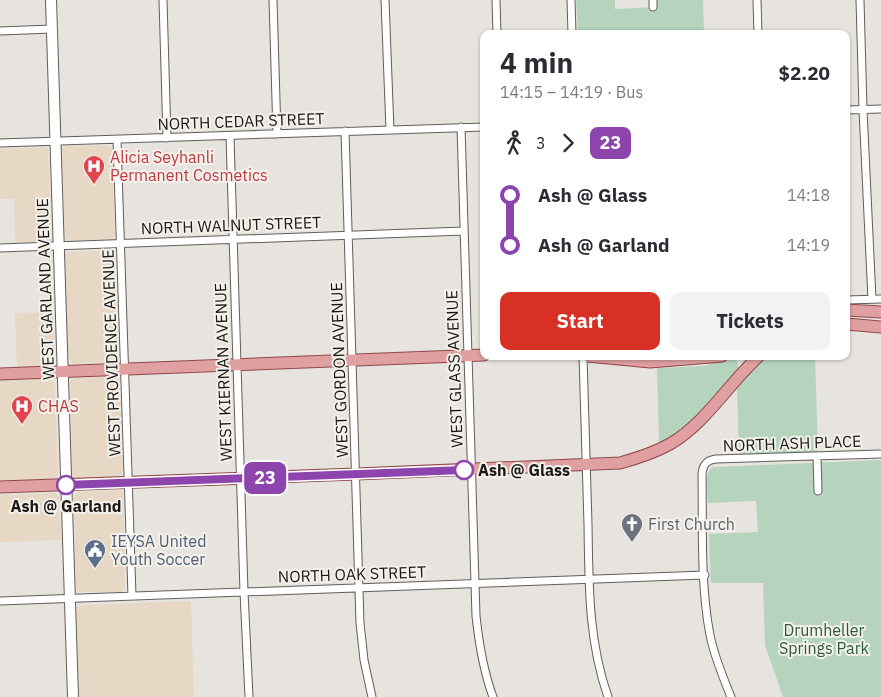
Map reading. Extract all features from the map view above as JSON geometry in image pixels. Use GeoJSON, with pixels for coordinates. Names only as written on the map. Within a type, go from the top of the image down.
{"type":"FeatureCollection","features":[{"type":"Feature","properties":{"kind":"main road"},"geometry":{"type":"LineString","coordinates":[[850,310],[881,312]]}},
{"type":"Feature","properties":{"kind":"main road"},"geometry":{"type":"LineString","coordinates":[[850,324],[881,327]]}},
{"type":"Feature","properties":{"kind":"main road"},"geometry":{"type":"LineString","coordinates":[[0,374],[480,355]]}},
{"type":"Feature","properties":{"kind":"main road"},"geometry":{"type":"LineString","coordinates":[[629,360],[650,362],[674,360]]}},
{"type":"Feature","properties":{"kind":"main road"},"geometry":{"type":"LineString","coordinates":[[0,487],[586,466],[620,463],[647,456],[672,443],[699,420],[755,360]]}},
{"type":"Feature","properties":{"kind":"street","name":"WEST GARLAND AVENUE"},"geometry":{"type":"LineString","coordinates":[[51,0],[73,697]]}},
{"type":"Feature","properties":{"kind":"street"},"geometry":{"type":"LineString","coordinates":[[162,0],[167,138]]}},
{"type":"Feature","properties":{"kind":"street"},"geometry":{"type":"LineString","coordinates":[[273,0],[277,134]]}},
{"type":"Feature","properties":{"kind":"street"},"geometry":{"type":"LineString","coordinates":[[385,0],[390,130]]}},
{"type":"Feature","properties":{"kind":"street"},"geometry":{"type":"LineString","coordinates":[[496,0],[497,30]]}},
{"type":"Feature","properties":{"kind":"street"},"geometry":{"type":"LineString","coordinates":[[571,0],[572,30]]}},
{"type":"Feature","properties":{"kind":"street"},"geometry":{"type":"LineString","coordinates":[[757,0],[758,30]]}},
{"type":"Feature","properties":{"kind":"street"},"geometry":{"type":"LineString","coordinates":[[860,0],[872,299]]}},
{"type":"Feature","properties":{"kind":"street"},"geometry":{"type":"LineString","coordinates":[[0,31],[52,29]]}},
{"type":"Feature","properties":{"kind":"street"},"geometry":{"type":"LineString","coordinates":[[850,110],[881,109]]}},
{"type":"Feature","properties":{"kind":"street","name":"NORTH CEDAR STREET"},"geometry":{"type":"LineString","coordinates":[[0,143],[480,126]]}},
{"type":"Feature","properties":{"kind":"street","name":"WEST GLASS AVENUE"},"geometry":{"type":"LineString","coordinates":[[461,127],[470,470],[475,582],[479,647],[485,676],[493,697]]}},
{"type":"Feature","properties":{"kind":"street","name":"WEST GORDON AVENUE"},"geometry":{"type":"LineString","coordinates":[[345,132],[360,622],[364,660],[372,697]]}},
{"type":"Feature","properties":{"kind":"street","name":"WEST KIERNAN AVENUE"},"geometry":{"type":"LineString","coordinates":[[230,136],[240,479],[249,697]]}},
{"type":"Feature","properties":{"kind":"street","name":"WEST PROVIDENCE AVENUE"},"geometry":{"type":"LineString","coordinates":[[117,140],[132,596]]}},
{"type":"Feature","properties":{"kind":"street","name":"NORTH WALNUT STREET"},"geometry":{"type":"LineString","coordinates":[[0,248],[464,231]]}},
{"type":"Feature","properties":{"kind":"street"},"geometry":{"type":"LineString","coordinates":[[850,300],[881,299]]}},
{"type":"Feature","properties":{"kind":"street"},"geometry":{"type":"LineString","coordinates":[[583,360],[589,578],[593,637],[599,668],[608,697]]}},
{"type":"Feature","properties":{"kind":"street","name":"NORTH ASH PLACE"},"geometry":{"type":"LineString","coordinates":[[705,575],[702,474],[705,463],[716,459],[881,454]]}},
{"type":"Feature","properties":{"kind":"street"},"geometry":{"type":"LineString","coordinates":[[817,456],[818,490]]}},
{"type":"Feature","properties":{"kind":"street"},"geometry":{"type":"LineString","coordinates":[[705,575],[710,636],[730,697]]}},
{"type":"Feature","properties":{"kind":"street","name":"NORTH OAK STREET"},"geometry":{"type":"LineString","coordinates":[[0,601],[705,575]]}},
{"type":"Feature","properties":{"kind":"shaded area"},"geometry":{"type":"Polygon","coordinates":[[[107,145],[112,149],[115,234],[110,240],[67,241],[65,237],[62,150],[66,146],[107,145]]]}},
{"type":"Feature","properties":{"kind":"shaded area"},"geometry":{"type":"Polygon","coordinates":[[[45,147],[48,150],[51,240],[48,242],[15,243],[14,199],[0,199],[0,149],[45,147]]]}},
{"type":"Feature","properties":{"kind":"shaded area"},"geometry":{"type":"Polygon","coordinates":[[[111,250],[115,255],[118,358],[114,362],[73,364],[68,357],[65,254],[69,252],[111,250]]]}},
{"type":"Feature","properties":{"kind":"shaded area"},"geometry":{"type":"Polygon","coordinates":[[[53,312],[55,359],[47,365],[17,368],[15,313],[53,312]]]}},
{"type":"Feature","properties":{"kind":"shaded area"},"geometry":{"type":"Polygon","coordinates":[[[114,376],[119,380],[120,384],[123,471],[117,476],[74,478],[72,474],[70,381],[75,378],[114,376]]]}},
{"type":"Feature","properties":{"kind":"shaded area"},"geometry":{"type":"Polygon","coordinates":[[[0,379],[49,379],[55,383],[58,474],[56,479],[0,481],[0,379]]]}},
{"type":"Feature","properties":{"kind":"shaded area"},"geometry":{"type":"Polygon","coordinates":[[[119,490],[123,493],[125,588],[121,592],[77,592],[74,496],[78,492],[119,490]]]}},
{"type":"Feature","properties":{"kind":"shaded area"},"geometry":{"type":"Polygon","coordinates":[[[55,493],[59,497],[61,540],[0,542],[0,495],[55,493]]]}},
{"type":"Feature","properties":{"kind":"shaded area"},"geometry":{"type":"Polygon","coordinates":[[[191,601],[194,697],[79,697],[76,612],[78,607],[83,605],[191,601]]]}},
{"type":"Feature","properties":{"kind":"green space"},"geometry":{"type":"Polygon","coordinates":[[[576,0],[615,0],[615,9],[657,7],[657,0],[703,0],[704,30],[578,30],[576,0]]]}},
{"type":"Feature","properties":{"kind":"green space"},"geometry":{"type":"Polygon","coordinates":[[[725,360],[737,360],[739,369],[692,420],[659,445],[657,368],[704,366],[725,360]]]}},
{"type":"Feature","properties":{"kind":"green space"},"geometry":{"type":"Polygon","coordinates":[[[764,360],[815,360],[818,452],[739,455],[737,386],[764,360]]]}},
{"type":"Feature","properties":{"kind":"green space","name":"Drumheller Springs Park"},"geometry":{"type":"Polygon","coordinates":[[[881,460],[881,697],[783,697],[765,645],[763,583],[711,583],[709,534],[758,532],[756,501],[708,503],[708,474],[713,467],[881,460]]]}},
{"type":"Feature","properties":{"kind":"bus line","name":"23"},"geometry":{"type":"LineString","coordinates":[[66,485],[464,470]]}},
{"type":"Feature","properties":{"kind":"place","name":"Alicia Seyhanli Permanent Cosmetics"},"geometry":{"type":"Point","coordinates":[94,185]}},
{"type":"Feature","properties":{"kind":"place","name":"CHAS"},"geometry":{"type":"Point","coordinates":[22,425]}},
{"type":"Feature","properties":{"kind":"place","name":"Ash @ Glass"},"geometry":{"type":"Point","coordinates":[464,470]}},
{"type":"Feature","properties":{"kind":"place","name":"Ash @ Garland"},"geometry":{"type":"Point","coordinates":[66,485]}},
{"type":"Feature","properties":{"kind":"place","name":"First Church"},"geometry":{"type":"Point","coordinates":[632,543]}},
{"type":"Feature","properties":{"kind":"place","name":"IEYSA United Youth Soccer"},"geometry":{"type":"Point","coordinates":[95,569]}}]}
